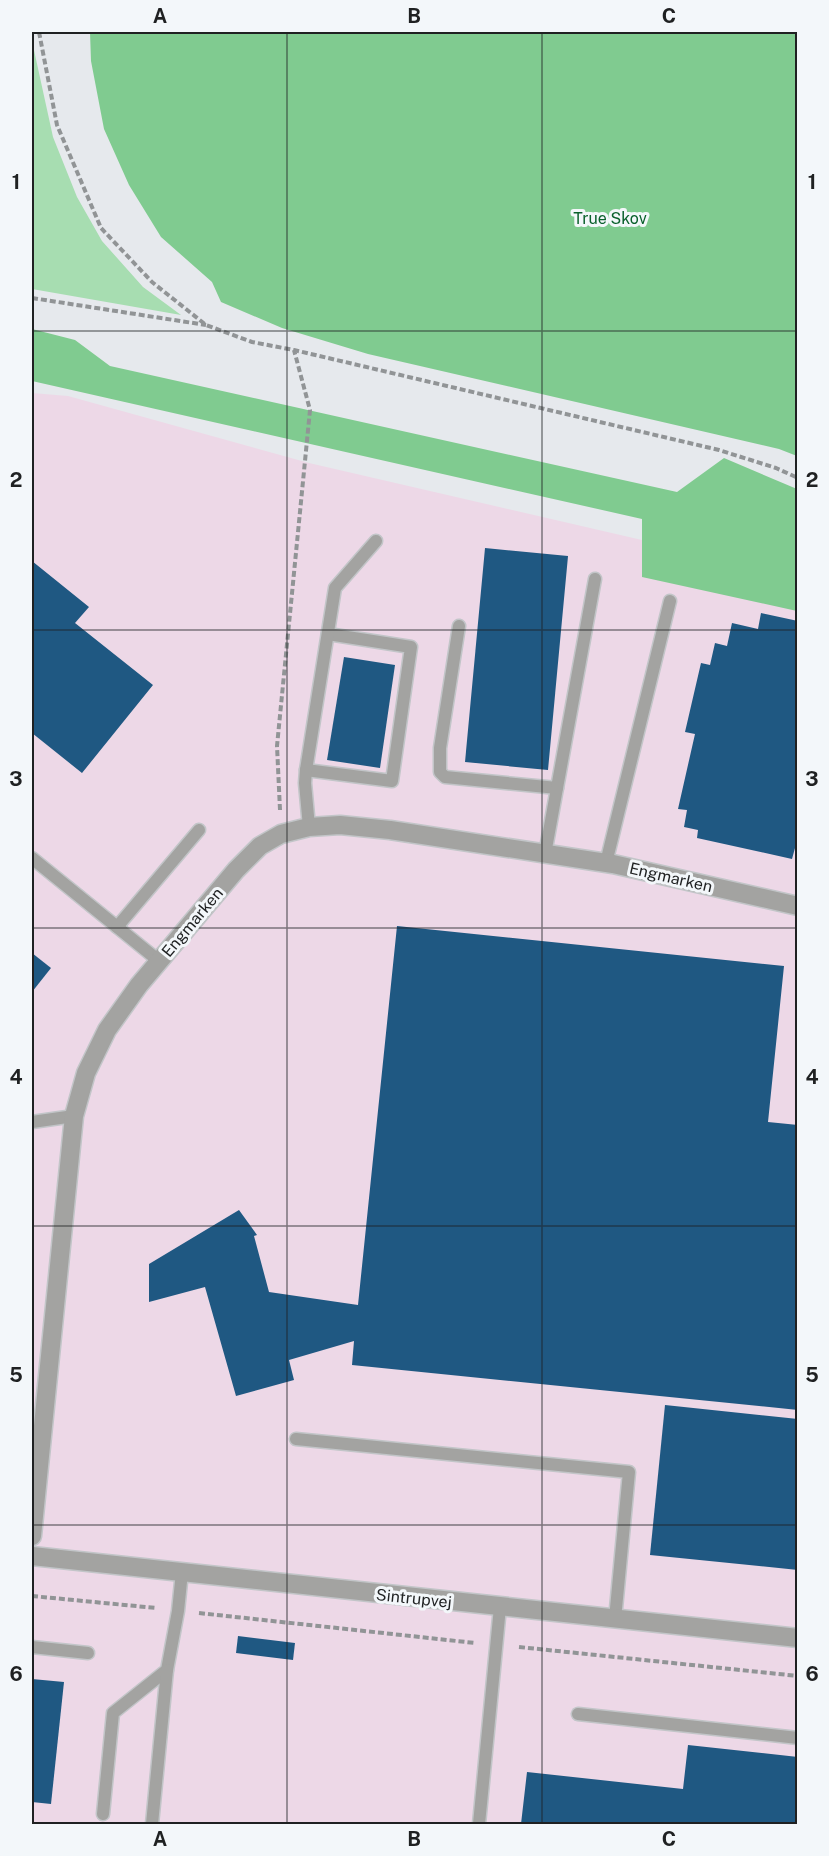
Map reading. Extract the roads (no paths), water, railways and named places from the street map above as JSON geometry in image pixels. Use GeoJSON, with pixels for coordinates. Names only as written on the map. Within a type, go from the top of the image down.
{"type":"FeatureCollection","features":[{"type":"Feature","properties":{"kind":"street","name":"Engmarken"},"geometry":{"type":"LineString","coordinates":[[32,1536],[74,1116],[86,1073],[107,1030],[139,985],[236,870],[260,846],[281,834],[309,827],[340,825],[390,830],[606,863],[798,906]]}},
{"type":"Feature","properties":{"kind":"street","name":"Sintrupvej"},"geometry":{"type":"LineString","coordinates":[[32,1556],[798,1638]]}},
{"type":"Feature","properties":{"kind":"lane"},"geometry":{"type":"LineString","coordinates":[[309,827],[306,770],[335,588],[376,541]]}},
{"type":"Feature","properties":{"kind":"lane"},"geometry":{"type":"LineString","coordinates":[[545,854],[595,579]]}},
{"type":"Feature","properties":{"kind":"lane"},"geometry":{"type":"LineString","coordinates":[[606,863],[670,601]]}},
{"type":"Feature","properties":{"kind":"lane"},"geometry":{"type":"LineString","coordinates":[[459,626],[440,748],[440,772],[446,777],[557,788]]}},
{"type":"Feature","properties":{"kind":"lane"},"geometry":{"type":"LineString","coordinates":[[306,770],[392,781],[411,647],[328,634]]}},
{"type":"Feature","properties":{"kind":"lane"},"geometry":{"type":"LineString","coordinates":[[117,927],[199,830]]}},
{"type":"Feature","properties":{"kind":"lane"},"geometry":{"type":"LineString","coordinates":[[32,858],[159,961]]}},
{"type":"Feature","properties":{"kind":"lane"},"geometry":{"type":"LineString","coordinates":[[32,1122],[74,1116]]}},
{"type":"Feature","properties":{"kind":"lane"},"geometry":{"type":"LineString","coordinates":[[296,1439],[629,1472],[615,1619]]}},
{"type":"Feature","properties":{"kind":"lane"},"geometry":{"type":"LineString","coordinates":[[152,1824],[167,1670],[178,1611],[182,1572]]}},
{"type":"Feature","properties":{"kind":"lane"},"geometry":{"type":"LineString","coordinates":[[479,1824],[500,1607]]}},
{"type":"Feature","properties":{"kind":"lane"},"geometry":{"type":"LineString","coordinates":[[32,1647],[88,1653]]}},
{"type":"Feature","properties":{"kind":"lane"},"geometry":{"type":"LineString","coordinates":[[103,1814],[113,1713],[167,1670]]}},
{"type":"Feature","properties":{"kind":"lane"},"geometry":{"type":"LineString","coordinates":[[578,1714],[798,1737]]}},
{"type":"Feature","properties":{"kind":"park label","name":"True Skov"},"geometry":{"type":"Point","coordinates":[610,218]}}]}
